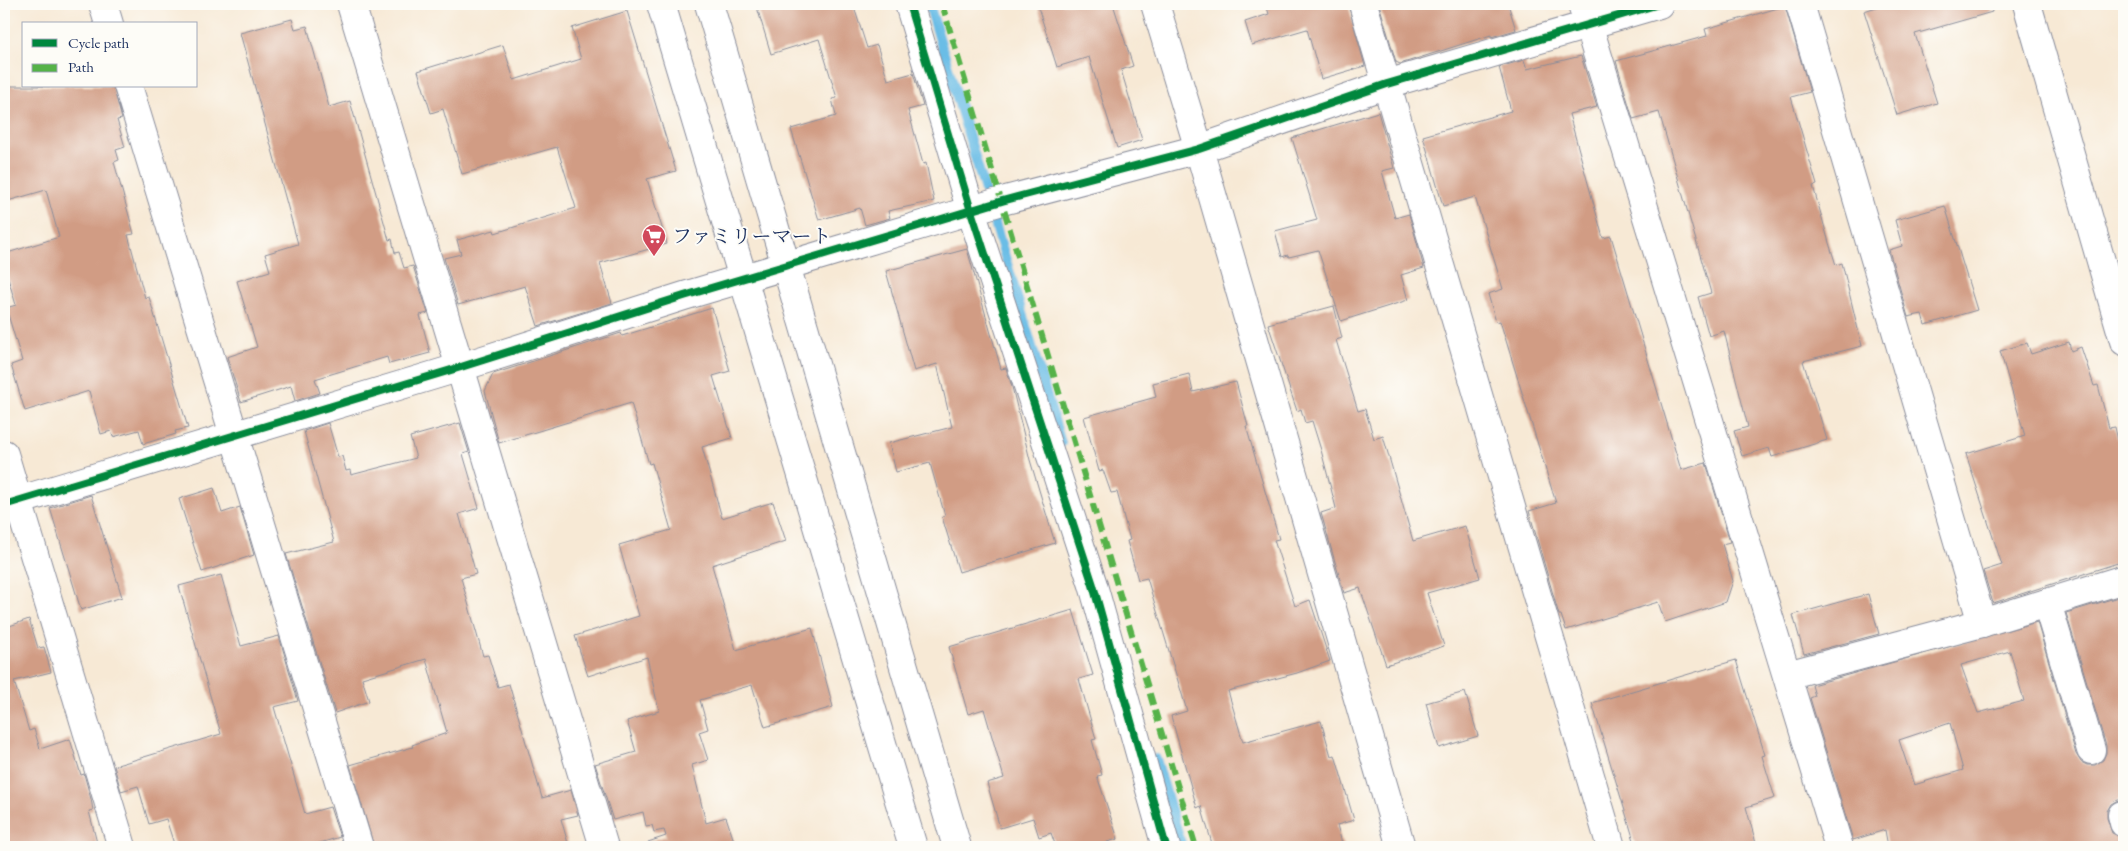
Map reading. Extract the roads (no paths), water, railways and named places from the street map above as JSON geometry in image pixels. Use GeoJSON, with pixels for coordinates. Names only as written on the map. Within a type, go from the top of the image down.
{"type":"FeatureCollection","features":[{"type":"Feature","properties":{"kind":"street"},"geometry":{"type":"LineString","coordinates":[[103,4],[108,22]]}},
{"type":"Feature","properties":{"kind":"street"},"geometry":{"type":"LineString","coordinates":[[351,4],[604,847]]}},
{"type":"Feature","properties":{"kind":"street"},"geometry":{"type":"LineString","coordinates":[[661,4],[913,847]]}},
{"type":"Feature","properties":{"kind":"street"},"geometry":{"type":"LineString","coordinates":[[709,4],[956,847]]}},
{"type":"Feature","properties":{"kind":"street"},"geometry":{"type":"LineString","coordinates":[[909,4],[982,208],[1166,847]]}},
{"type":"Feature","properties":{"kind":"street"},"geometry":{"type":"LineString","coordinates":[[1155,4],[1401,847]]}},
{"type":"Feature","properties":{"kind":"street"},"geometry":{"type":"LineString","coordinates":[[1363,4],[1610,847]]}},
{"type":"Feature","properties":{"kind":"street"},"geometry":{"type":"LineString","coordinates":[[11,503],[235,437],[742,279],[982,208],[1199,150],[1585,14],[1659,4]]}},
{"type":"Feature","properties":{"kind":"street"},"geometry":{"type":"LineString","coordinates":[[1800,4],[1982,623]]}},
{"type":"Feature","properties":{"kind":"street"},"geometry":{"type":"LineString","coordinates":[[2027,4],[2124,341]]}},
{"type":"Feature","properties":{"kind":"street"},"geometry":{"type":"LineString","coordinates":[[1585,14],[1840,847]]}},
{"type":"Feature","properties":{"kind":"street"},"geometry":{"type":"LineString","coordinates":[[129,88],[358,847]]}},
{"type":"Feature","properties":{"kind":"street"},"geometry":{"type":"LineString","coordinates":[[4,454],[11,503],[122,847]]}},
{"type":"Feature","properties":{"kind":"street"},"geometry":{"type":"LineString","coordinates":[[1787,675],[1982,623],[2124,579]]}},
{"type":"Feature","properties":{"kind":"street"},"geometry":{"type":"LineString","coordinates":[[2047,603],[2091,750]]}},
{"type":"Feature","properties":{"kind":"waterway"},"geometry":{"type":"LineString","coordinates":[[929,4],[1061,443]]}},
{"type":"Feature","properties":{"kind":"waterway"},"geometry":{"type":"LineString","coordinates":[[1156,759],[1182,847]]}},
{"type":"Feature","properties":{"kind":"place","name":"ファミリーマート"},"geometry":{"type":"Point","coordinates":[654,257]}}]}
